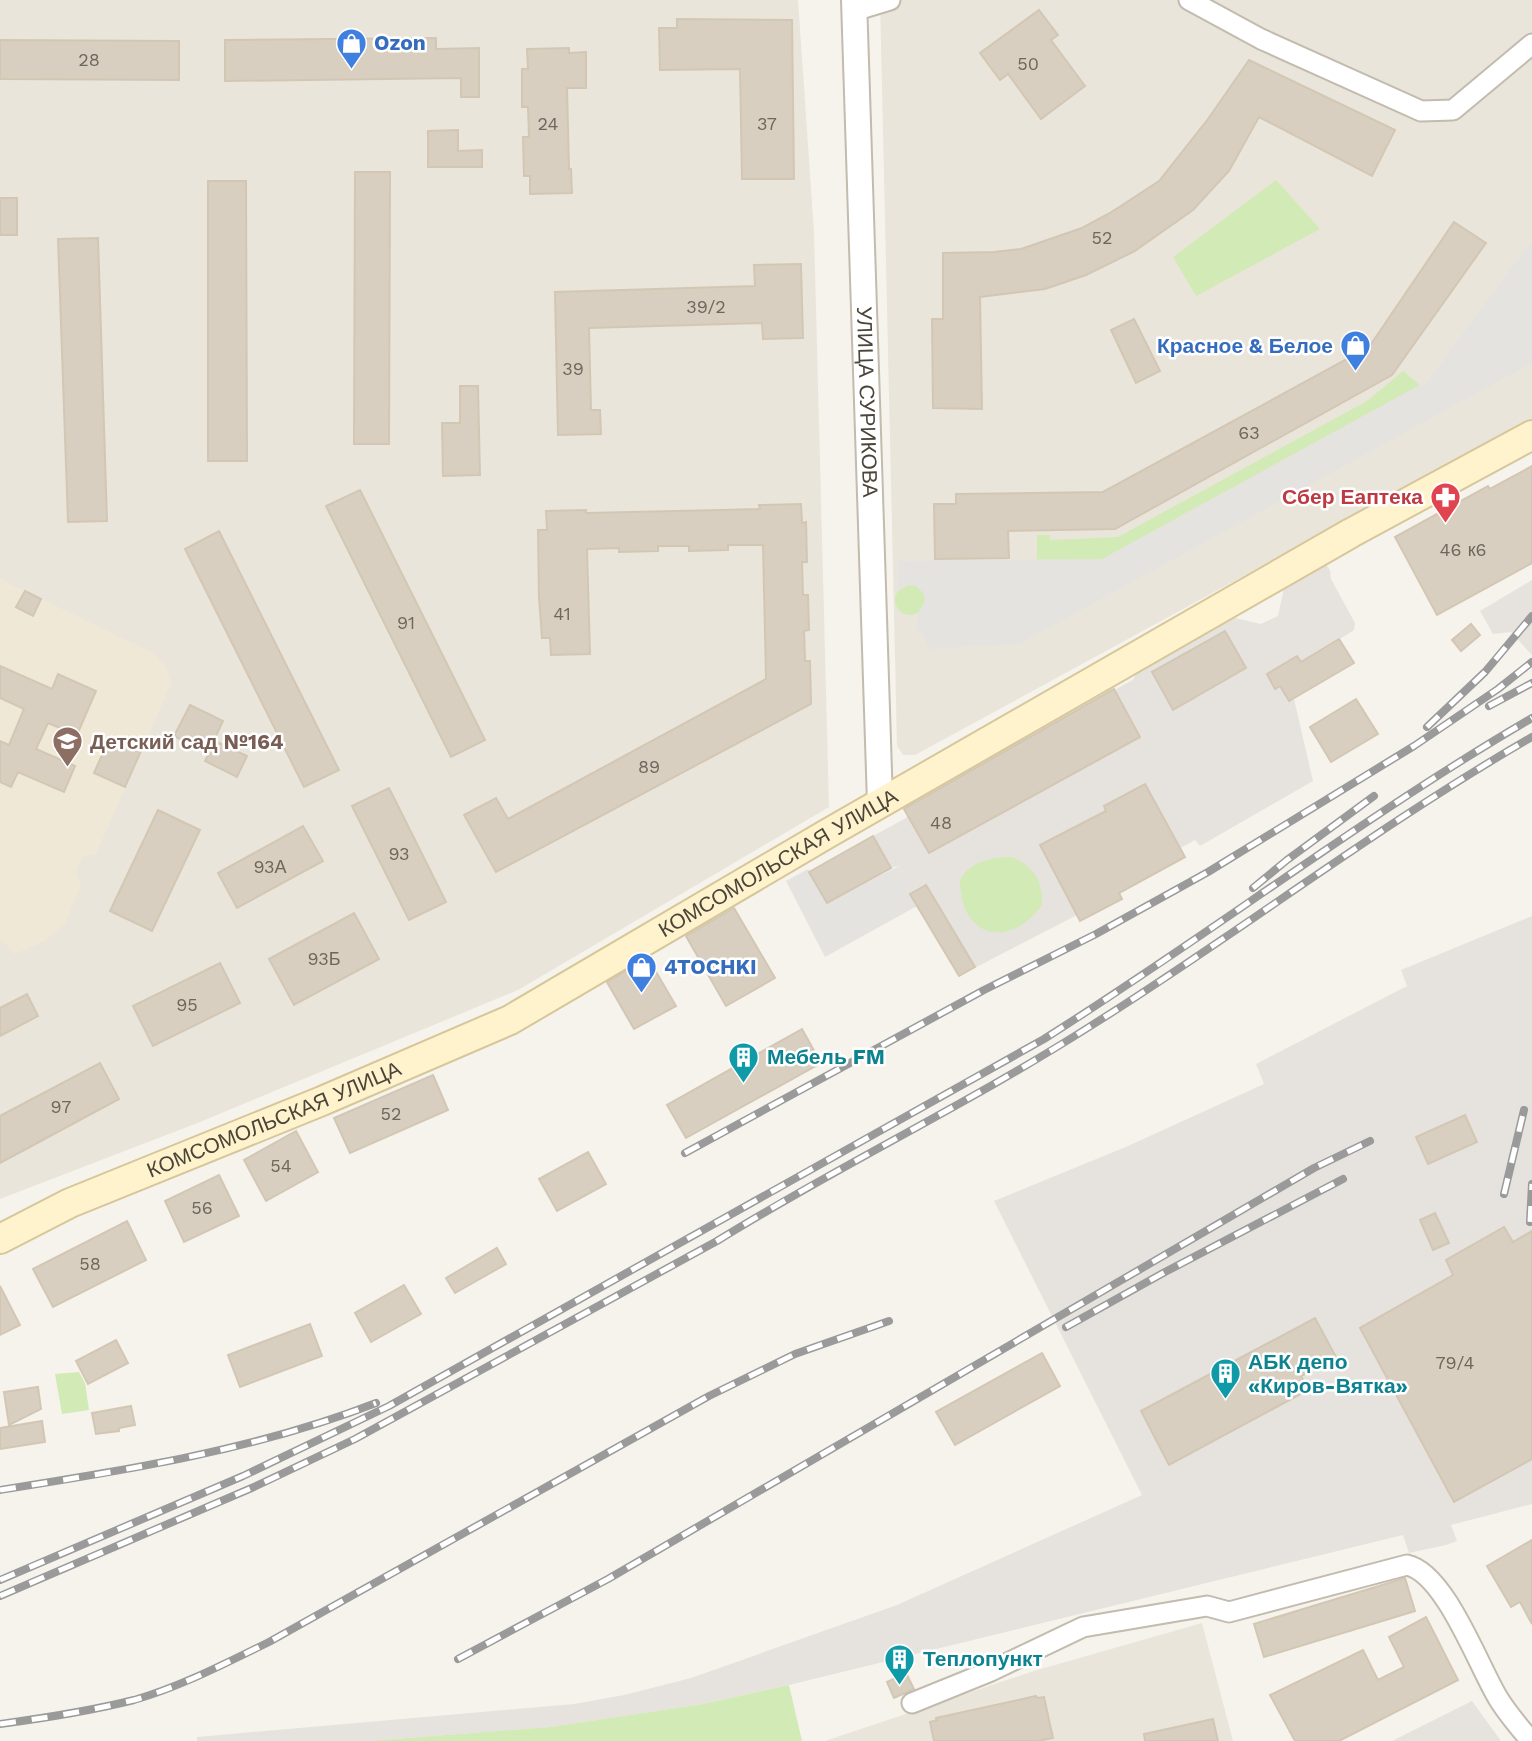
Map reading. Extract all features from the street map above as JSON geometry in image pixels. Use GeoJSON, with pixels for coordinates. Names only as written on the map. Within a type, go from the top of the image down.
{"type":"FeatureCollection","features":[{"type":"Feature","properties":{"kind":"main road","name":"КОМСОМОЛЬСКАЯ УЛИЦА"},"geometry":{"type":"LineString","coordinates":[[0,1239],[70,1203],[322,1101],[510,1020],[880,803],[1351,533],[1532,435]]}},
{"type":"Feature","properties":{"kind":"street"},"geometry":{"type":"LineString","coordinates":[[854,6],[890,0]]}},
{"type":"Feature","properties":{"kind":"street"},"geometry":{"type":"LineString","coordinates":[[1189,0],[1261,39],[1420,111],[1453,110],[1532,44]]}},
{"type":"Feature","properties":{"kind":"street","name":"УЛИЦА СУРИКОВА"},"geometry":{"type":"LineString","coordinates":[[854,6],[880,803]]}},
{"type":"Feature","properties":{"kind":"street"},"geometry":{"type":"LineString","coordinates":[[912,1703],[991,1671],[1083,1627],[1207,1606],[1229,1612],[1407,1565],[1423,1574],[1444,1596],[1496,1695],[1531,1741]]}},
{"type":"Feature","properties":{"kind":"shaded area"},"geometry":{"type":"Polygon","coordinates":[[[0,0],[798,0],[814,232],[829,807],[518,990],[200,1122],[0,1199],[0,0]]]}},
{"type":"Feature","properties":{"kind":"shaded area"},"geometry":{"type":"Polygon","coordinates":[[[880,0],[1532,0],[1532,419],[915,755],[903,755],[897,746],[880,0]]]}},
{"type":"Feature","properties":{"kind":"shaded area"},"geometry":{"type":"Polygon","coordinates":[[[1530,243],[1532,363],[1019,644],[929,649],[922,633],[916,630],[918,613],[925,601],[924,594],[916,586],[909,585],[898,591],[897,561],[1102,559],[1420,385],[1424,386],[1530,243]]]}},
{"type":"Feature","properties":{"kind":"shaded area"},"geometry":{"type":"Polygon","coordinates":[[[1325,563],[1355,623],[1354,630],[1340,639],[1354,663],[1294,699],[1313,781],[1200,846],[1195,840],[1110,887],[1114,896],[959,976],[910,894],[914,892],[899,866],[891,868],[873,836],[908,817],[902,805],[1133,680],[1137,672],[1225,620],[1235,618],[1261,624],[1278,616],[1284,588],[1325,563]]]}},
{"type":"Feature","properties":{"kind":"shaded area","name":"Детский сад №164"},"geometry":{"type":"Polygon","coordinates":[[[0,579],[155,654],[167,669],[171,684],[96,854],[83,856],[78,866],[76,873],[81,886],[65,924],[45,941],[15,954],[0,938],[0,579]]]}},
{"type":"Feature","properties":{"kind":"shaded area"},"geometry":{"type":"Polygon","coordinates":[[[1532,580],[1532,655],[1511,632],[1493,634],[1480,611],[1532,580]]]}},
{"type":"Feature","properties":{"kind":"shaded area"},"geometry":{"type":"Polygon","coordinates":[[[899,866],[914,891],[910,895],[917,906],[825,957],[786,881],[808,869],[827,903],[899,866]]]}},
{"type":"Feature","properties":{"kind":"shaded area"},"geometry":{"type":"Polygon","coordinates":[[[1532,916],[1532,1504],[1451,1525],[1457,1541],[1446,1545],[1409,1553],[1403,1535],[703,1704],[550,1727],[368,1741],[197,1741],[197,1737],[574,1704],[691,1678],[897,1605],[1142,1495],[994,1201],[1128,1146],[1264,1084],[1256,1064],[1407,986],[1401,970],[1532,916]]]}},
{"type":"Feature","properties":{"kind":"shaded area"},"geometry":{"type":"Polygon","coordinates":[[[1202,1623],[1233,1741],[825,1741],[1034,1671],[1202,1623]]]}},
{"type":"Feature","properties":{"kind":"shaded area"},"geometry":{"type":"Polygon","coordinates":[[[1472,1701],[1501,1741],[1392,1741],[1472,1701]]]}},
{"type":"Feature","properties":{"kind":"green space"},"geometry":{"type":"Polygon","coordinates":[[[1276,180],[1320,229],[1196,296],[1173,257],[1276,180]]]}},
{"type":"Feature","properties":{"kind":"green space"},"geometry":{"type":"Polygon","coordinates":[[[1403,371],[1420,385],[1102,560],[1037,561],[1037,535],[1050,535],[1050,540],[1118,537],[1367,401],[1403,371]]]}},
{"type":"Feature","properties":{"kind":"green space"},"geometry":{"type":"Polygon","coordinates":[[[910,585],[921,589],[925,600],[921,611],[910,615],[899,611],[895,600],[899,589],[910,585]]]}},
{"type":"Feature","properties":{"kind":"green space"},"geometry":{"type":"Polygon","coordinates":[[[1012,857],[1026,865],[1035,875],[1041,889],[1042,905],[1029,919],[1015,928],[1002,932],[989,931],[977,925],[968,915],[962,900],[960,880],[976,864],[990,859],[1012,857]]]}},
{"type":"Feature","properties":{"kind":"green space"},"geometry":{"type":"Polygon","coordinates":[[[79,1372],[85,1383],[89,1410],[62,1414],[55,1374],[79,1372]]]}},
{"type":"Feature","properties":{"kind":"green space"},"geometry":{"type":"Polygon","coordinates":[[[789,1685],[802,1741],[368,1741],[550,1727],[703,1704],[789,1685]]]}},
{"type":"Feature","properties":{"kind":"building"},"geometry":{"type":"Polygon","coordinates":[[[1039,10],[1058,35],[1051,40],[1085,86],[1041,119],[1008,74],[1000,80],[980,53],[1039,10]]]}},
{"type":"Feature","properties":{"kind":"building"},"geometry":{"type":"Polygon","coordinates":[[[677,19],[792,20],[794,179],[742,179],[740,69],[660,70],[659,28],[677,28],[677,19]]]}},
{"type":"Feature","properties":{"kind":"building"},"geometry":{"type":"Polygon","coordinates":[[[436,38],[436,49],[479,48],[479,97],[461,97],[461,78],[225,81],[225,40],[436,38]]]}},
{"type":"Feature","properties":{"kind":"building"},"geometry":{"type":"Polygon","coordinates":[[[0,40],[179,41],[179,80],[0,79],[0,40]]]}},
{"type":"Feature","properties":{"kind":"building"},"geometry":{"type":"Polygon","coordinates":[[[569,48],[569,53],[586,52],[586,88],[567,88],[572,193],[530,194],[530,176],[524,176],[523,137],[529,137],[528,107],[522,107],[522,69],[528,69],[527,49],[569,48]]]}},
{"type":"Feature","properties":{"kind":"building"},"geometry":{"type":"Polygon","coordinates":[[[1249,60],[1395,130],[1372,176],[1259,117],[1229,171],[1193,210],[1135,251],[1086,275],[1045,289],[980,297],[982,409],[933,408],[932,319],[943,319],[943,253],[1021,249],[1082,228],[1110,213],[1159,181],[1208,119],[1249,60]]]}},
{"type":"Feature","properties":{"kind":"building"},"geometry":{"type":"Polygon","coordinates":[[[458,130],[458,151],[482,150],[482,167],[428,167],[428,131],[458,130]]]}},
{"type":"Feature","properties":{"kind":"building"},"geometry":{"type":"Polygon","coordinates":[[[355,172],[390,172],[389,444],[354,444],[355,172]]]}},
{"type":"Feature","properties":{"kind":"building"},"geometry":{"type":"Polygon","coordinates":[[[208,181],[246,181],[247,461],[208,461],[208,181]]]}},
{"type":"Feature","properties":{"kind":"building"},"geometry":{"type":"Polygon","coordinates":[[[0,198],[17,198],[17,235],[0,235],[0,198]]]}},
{"type":"Feature","properties":{"kind":"building"},"geometry":{"type":"Polygon","coordinates":[[[1454,222],[1486,243],[1392,375],[1115,529],[1008,531],[1009,558],[935,559],[934,504],[956,504],[956,494],[1103,492],[1369,347],[1454,222]]]}},
{"type":"Feature","properties":{"kind":"building"},"geometry":{"type":"Polygon","coordinates":[[[98,238],[107,521],[68,522],[58,239],[98,238]]]}},
{"type":"Feature","properties":{"kind":"building"},"geometry":{"type":"Polygon","coordinates":[[[801,264],[803,338],[763,339],[762,323],[589,328],[591,410],[600,410],[601,434],[558,435],[555,292],[755,286],[754,265],[801,264]]]}},
{"type":"Feature","properties":{"kind":"building"},"geometry":{"type":"Polygon","coordinates":[[[1134,319],[1160,371],[1136,383],[1111,330],[1134,319]]]}},
{"type":"Feature","properties":{"kind":"building"},"geometry":{"type":"Polygon","coordinates":[[[460,386],[478,386],[480,475],[443,476],[442,423],[460,423],[460,386]]]}},
{"type":"Feature","properties":{"kind":"building"},"geometry":{"type":"Polygon","coordinates":[[[1532,466],[1532,563],[1437,615],[1395,537],[1488,486],[1490,489],[1532,466]]]}},
{"type":"Feature","properties":{"kind":"building"},"geometry":{"type":"Polygon","coordinates":[[[360,490],[485,740],[451,757],[326,506],[360,490]]]}},
{"type":"Feature","properties":{"kind":"building"},"geometry":{"type":"Polygon","coordinates":[[[801,504],[802,523],[806,522],[807,562],[802,562],[803,595],[808,595],[809,630],[804,631],[805,661],[810,661],[811,704],[496,872],[464,815],[496,798],[508,819],[766,679],[763,545],[728,545],[728,550],[689,551],[689,546],[658,546],[658,551],[587,549],[590,654],[551,655],[550,638],[542,638],[539,597],[538,530],[547,530],[546,511],[586,510],[586,513],[760,509],[759,505],[801,504]]]}},
{"type":"Feature","properties":{"kind":"building"},"geometry":{"type":"Polygon","coordinates":[[[219,531],[339,770],[304,787],[185,549],[219,531]]]}},
{"type":"Feature","properties":{"kind":"building"},"geometry":{"type":"Polygon","coordinates":[[[25,591],[41,599],[33,616],[16,607],[25,591]]]}},
{"type":"Feature","properties":{"kind":"building"},"geometry":{"type":"Polygon","coordinates":[[[1471,624],[1480,635],[1461,651],[1452,640],[1471,624]]]}},
{"type":"Feature","properties":{"kind":"building"},"geometry":{"type":"Polygon","coordinates":[[[1225,631],[1246,668],[1173,710],[1152,672],[1225,631]]]}},
{"type":"Feature","properties":{"kind":"building"},"geometry":{"type":"Polygon","coordinates":[[[1339,639],[1354,663],[1289,701],[1280,686],[1275,689],[1267,674],[1297,656],[1301,662],[1339,639]]]}},
{"type":"Feature","properties":{"kind":"building"},"geometry":{"type":"Polygon","coordinates":[[[0,666],[52,689],[58,674],[96,691],[77,735],[48,723],[36,749],[75,766],[64,792],[18,772],[11,787],[0,782],[0,741],[9,745],[24,709],[0,698],[0,666]]]}},
{"type":"Feature","properties":{"kind":"building"},"geometry":{"type":"Polygon","coordinates":[[[1114,689],[1140,737],[929,853],[904,809],[1114,689]]]}},
{"type":"Feature","properties":{"kind":"building"},"geometry":{"type":"Polygon","coordinates":[[[1356,699],[1378,734],[1331,762],[1310,727],[1356,699]]]}},
{"type":"Feature","properties":{"kind":"building"},"geometry":{"type":"Polygon","coordinates":[[[190,705],[223,721],[208,753],[174,736],[190,705]]]}},
{"type":"Feature","properties":{"kind":"building"},"geometry":{"type":"Polygon","coordinates":[[[110,737],[141,751],[125,787],[94,773],[110,737]]]}},
{"type":"Feature","properties":{"kind":"building"},"geometry":{"type":"Polygon","coordinates":[[[215,741],[247,756],[237,777],[205,761],[215,741]]]}},
{"type":"Feature","properties":{"kind":"building"},"geometry":{"type":"Polygon","coordinates":[[[1145,784],[1185,857],[1119,893],[1122,899],[1080,921],[1040,845],[1106,811],[1104,806],[1145,784]]]}},
{"type":"Feature","properties":{"kind":"building"},"geometry":{"type":"Polygon","coordinates":[[[389,788],[446,902],[409,920],[352,806],[389,788]]]}},
{"type":"Feature","properties":{"kind":"building"},"geometry":{"type":"Polygon","coordinates":[[[158,810],[200,830],[152,931],[110,911],[158,810]]]}},
{"type":"Feature","properties":{"kind":"building"},"geometry":{"type":"Polygon","coordinates":[[[303,826],[323,861],[237,908],[218,873],[303,826]]]}},
{"type":"Feature","properties":{"kind":"building"},"geometry":{"type":"Polygon","coordinates":[[[873,836],[891,868],[827,903],[809,872],[873,836]]]}},
{"type":"Feature","properties":{"kind":"building"},"geometry":{"type":"Polygon","coordinates":[[[926,885],[975,967],[959,976],[910,894],[926,885]]]}},
{"type":"Feature","properties":{"kind":"building"},"geometry":{"type":"Polygon","coordinates":[[[734,908],[775,978],[726,1006],[686,936],[734,908]]]}},
{"type":"Feature","properties":{"kind":"building"},"geometry":{"type":"Polygon","coordinates":[[[354,913],[379,959],[294,1005],[269,959],[354,913]]]}},
{"type":"Feature","properties":{"kind":"building"},"geometry":{"type":"Polygon","coordinates":[[[648,958],[676,1006],[634,1029],[607,982],[648,958]]]}},
{"type":"Feature","properties":{"kind":"building"},"geometry":{"type":"Polygon","coordinates":[[[220,963],[240,1003],[153,1046],[133,1006],[220,963]]]}},
{"type":"Feature","properties":{"kind":"building"},"geometry":{"type":"Polygon","coordinates":[[[27,994],[38,1016],[0,1036],[0,1008],[27,994]]]}},
{"type":"Feature","properties":{"kind":"building","name":"Мебель FM"},"geometry":{"type":"Polygon","coordinates":[[[802,1029],[821,1063],[686,1138],[667,1105],[802,1029]]]}},
{"type":"Feature","properties":{"kind":"building"},"geometry":{"type":"Polygon","coordinates":[[[100,1063],[119,1099],[0,1163],[0,1116],[100,1063]]]}},
{"type":"Feature","properties":{"kind":"building"},"geometry":{"type":"Polygon","coordinates":[[[433,1075],[448,1110],[350,1153],[334,1118],[433,1075]]]}},
{"type":"Feature","properties":{"kind":"building"},"geometry":{"type":"Polygon","coordinates":[[[1465,1115],[1477,1142],[1428,1164],[1416,1137],[1465,1115]]]}},
{"type":"Feature","properties":{"kind":"building"},"geometry":{"type":"Polygon","coordinates":[[[296,1131],[318,1172],[266,1201],[244,1160],[296,1131]]]}},
{"type":"Feature","properties":{"kind":"building"},"geometry":{"type":"Polygon","coordinates":[[[588,1152],[606,1184],[557,1211],[539,1179],[588,1152]]]}},
{"type":"Feature","properties":{"kind":"building"},"geometry":{"type":"Polygon","coordinates":[[[219,1175],[239,1216],[184,1242],[165,1201],[219,1175]]]}},
{"type":"Feature","properties":{"kind":"building"},"geometry":{"type":"Polygon","coordinates":[[[1435,1213],[1449,1243],[1433,1250],[1420,1220],[1435,1213]]]}},
{"type":"Feature","properties":{"kind":"building"},"geometry":{"type":"Polygon","coordinates":[[[127,1221],[146,1260],[53,1307],[33,1269],[127,1221]]]}},
{"type":"Feature","properties":{"kind":"building"},"geometry":{"type":"Polygon","coordinates":[[[1504,1227],[1513,1242],[1532,1231],[1532,1459],[1454,1502],[1360,1328],[1453,1275],[1446,1260],[1504,1227]]]}},
{"type":"Feature","properties":{"kind":"building"},"geometry":{"type":"Polygon","coordinates":[[[497,1248],[506,1264],[455,1293],[446,1278],[497,1248]]]}},
{"type":"Feature","properties":{"kind":"building"},"geometry":{"type":"Polygon","coordinates":[[[404,1285],[421,1314],[371,1342],[355,1313],[404,1285]]]}},
{"type":"Feature","properties":{"kind":"building"},"geometry":{"type":"Polygon","coordinates":[[[0,1286],[20,1325],[0,1335],[0,1286]]]}},
{"type":"Feature","properties":{"kind":"building","name":"АБК депо «Киров-Вятка»"},"geometry":{"type":"Polygon","coordinates":[[[1315,1318],[1336,1357],[1301,1376],[1308,1390],[1169,1465],[1141,1411],[1315,1318]]]}},
{"type":"Feature","properties":{"kind":"building"},"geometry":{"type":"Polygon","coordinates":[[[310,1324],[322,1356],[240,1387],[228,1355],[310,1324]]]}},
{"type":"Feature","properties":{"kind":"building"},"geometry":{"type":"Polygon","coordinates":[[[116,1340],[128,1363],[88,1384],[76,1361],[116,1340]]]}},
{"type":"Feature","properties":{"kind":"building"},"geometry":{"type":"Polygon","coordinates":[[[1042,1353],[1060,1386],[955,1445],[936,1412],[1042,1353]]]}},
{"type":"Feature","properties":{"kind":"building"},"geometry":{"type":"Polygon","coordinates":[[[38,1387],[41,1409],[9,1425],[4,1392],[38,1387]]]}},
{"type":"Feature","properties":{"kind":"building"},"geometry":{"type":"Polygon","coordinates":[[[131,1406],[135,1425],[119,1428],[119,1431],[96,1434],[92,1413],[131,1406]]]}},
{"type":"Feature","properties":{"kind":"building"},"geometry":{"type":"Polygon","coordinates":[[[42,1421],[45,1442],[0,1449],[0,1428],[42,1421]]]}},
{"type":"Feature","properties":{"kind":"building"},"geometry":{"type":"Polygon","coordinates":[[[1532,1540],[1532,1624],[1520,1602],[1511,1607],[1487,1566],[1532,1540]]]}},
{"type":"Feature","properties":{"kind":"building"},"geometry":{"type":"Polygon","coordinates":[[[1405,1578],[1415,1611],[1264,1657],[1254,1624],[1405,1578]]]}},
{"type":"Feature","properties":{"kind":"building"},"geometry":{"type":"Polygon","coordinates":[[[1426,1617],[1458,1680],[1339,1741],[1295,1741],[1270,1695],[1363,1650],[1378,1680],[1404,1667],[1389,1637],[1426,1617]]]}},
{"type":"Feature","properties":{"kind":"building","name":"Теплопункт"},"geometry":{"type":"Polygon","coordinates":[[[906,1673],[914,1689],[894,1698],[887,1682],[906,1673]]]}},
{"type":"Feature","properties":{"kind":"building"},"geometry":{"type":"Polygon","coordinates":[[[1036,1696],[1044,1697],[1053,1738],[1038,1741],[934,1741],[930,1722],[937,1720],[936,1718],[1036,1696]]]}},
{"type":"Feature","properties":{"kind":"building"},"geometry":{"type":"Polygon","coordinates":[[[1213,1719],[1218,1741],[1145,1741],[1144,1734],[1213,1719]]]}},
{"type":"Feature","properties":{"kind":"railway"},"geometry":{"type":"LineString","coordinates":[[1427,727],[1485,672],[1532,616]]}},
{"type":"Feature","properties":{"kind":"railway"},"geometry":{"type":"LineString","coordinates":[[685,1153],[1208,872],[1414,746],[1498,689],[1532,662]]}},
{"type":"Feature","properties":{"kind":"railway"},"geometry":{"type":"LineString","coordinates":[[1489,706],[1532,683]]}},
{"type":"Feature","properties":{"kind":"railway"},"geometry":{"type":"LineString","coordinates":[[0,1580],[243,1476],[389,1406],[1044,1039],[1347,835],[1532,718]]}},
{"type":"Feature","properties":{"kind":"railway"},"geometry":{"type":"LineString","coordinates":[[0,1596],[254,1487],[355,1439],[717,1241],[1089,1027],[1419,806],[1532,737]]}},
{"type":"Feature","properties":{"kind":"railway"},"geometry":{"type":"LineString","coordinates":[[1253,888],[1374,796]]}},
{"type":"Feature","properties":{"kind":"railway"},"geometry":{"type":"LineString","coordinates":[[1504,1194],[1524,1110]]}},
{"type":"Feature","properties":{"kind":"railway"},"geometry":{"type":"LineString","coordinates":[[458,1659],[608,1579],[1314,1168],[1370,1141]]}},
{"type":"Feature","properties":{"kind":"railway"},"geometry":{"type":"LineString","coordinates":[[1066,1327],[1343,1179]]}},
{"type":"Feature","properties":{"kind":"railway"},"geometry":{"type":"LineString","coordinates":[[1530,1222],[1532,1184]]}},
{"type":"Feature","properties":{"kind":"railway"},"geometry":{"type":"LineString","coordinates":[[0,1724],[134,1700],[203,1674],[269,1642],[709,1396],[795,1354],[889,1321]]}},
{"type":"Feature","properties":{"kind":"railway"},"geometry":{"type":"LineString","coordinates":[[0,1490],[190,1457],[284,1434],[376,1403]]}},
{"type":"Feature","properties":{"kind":"place","name":"Ozon"},"geometry":{"type":"Point","coordinates":[351,70]}},
{"type":"Feature","properties":{"kind":"place","name":"Красное & Белое"},"geometry":{"type":"Point","coordinates":[1356,373]}},
{"type":"Feature","properties":{"kind":"place","name":"Сбер Еаптека"},"geometry":{"type":"Point","coordinates":[1446,524]}},
{"type":"Feature","properties":{"kind":"place","name":"Детский сад №164"},"geometry":{"type":"Point","coordinates":[67,769]}},
{"type":"Feature","properties":{"kind":"place","name":"4TOCHKI"},"geometry":{"type":"Point","coordinates":[641,994]}},
{"type":"Feature","properties":{"kind":"place","name":"Мебель FM"},"geometry":{"type":"Point","coordinates":[744,1084]}},
{"type":"Feature","properties":{"kind":"place","name":"АБК депо «Киров-Вятка»"},"geometry":{"type":"Point","coordinates":[1225,1401]}},
{"type":"Feature","properties":{"kind":"place","name":"Теплопункт"},"geometry":{"type":"Point","coordinates":[900,1686]}}]}
